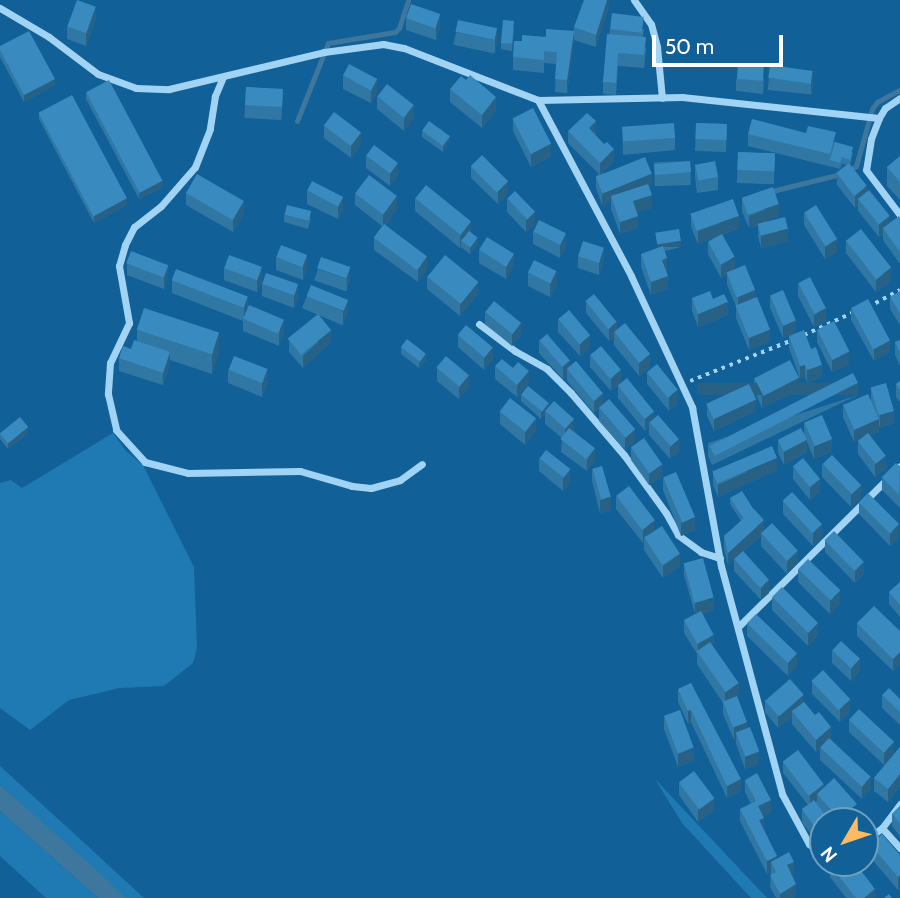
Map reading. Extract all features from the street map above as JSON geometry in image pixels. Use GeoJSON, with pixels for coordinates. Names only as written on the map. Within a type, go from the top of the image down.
{"type":"FeatureCollection","features":[{"type":"Feature","properties":{"kind":"street"},"geometry":{"type":"LineString","coordinates":[[634,0],[651,24],[657,47],[662,98]]}},
{"type":"Feature","properties":{"kind":"street"},"geometry":{"type":"LineString","coordinates":[[0,8],[49,37],[98,74],[136,88],[169,89],[324,52],[383,44],[435,59],[538,100],[662,98],[765,105],[879,118]]}},
{"type":"Feature","properties":{"kind":"street"},"geometry":{"type":"LineString","coordinates":[[223,77],[215,96],[210,129],[195,167],[161,206],[134,227],[125,245],[119,266],[129,323],[110,363],[108,394],[116,430],[145,462],[187,472],[300,471],[352,486],[371,488],[400,480],[422,464]]}},
{"type":"Feature","properties":{"kind":"street"},"geometry":{"type":"LineString","coordinates":[[900,98],[885,108],[879,118],[871,139],[866,170],[900,215]]}},
{"type":"Feature","properties":{"kind":"street"},"geometry":{"type":"LineString","coordinates":[[538,100],[683,384],[697,431],[720,558],[782,793],[809,844]]}},
{"type":"Feature","properties":{"kind":"street"},"geometry":{"type":"LineString","coordinates":[[479,324],[547,369],[624,455],[666,513],[678,535],[701,552],[720,558]]}},
{"type":"Feature","properties":{"kind":"street"},"geometry":{"type":"LineString","coordinates":[[738,627],[900,466]]}},
{"type":"Feature","properties":{"kind":"street"},"geometry":{"type":"LineString","coordinates":[[879,830],[900,804]]}},
{"type":"Feature","properties":{"kind":"street"},"geometry":{"type":"LineString","coordinates":[[882,828],[900,848]]}},
{"type":"Feature","properties":{"kind":"path"},"geometry":{"type":"LineString","coordinates":[[683,384],[795,339],[900,290]]}},
{"type":"Feature","properties":{"kind":"shaded area"},"geometry":{"type":"Polygon","coordinates":[[[113,433],[126,451],[143,465],[194,567],[197,648],[193,663],[164,686],[120,688],[69,700],[30,730],[0,708],[0,483],[11,480],[22,488],[113,433]]]}},
{"type":"Feature","properties":{"kind":"shaded area"},"geometry":{"type":"Polygon","coordinates":[[[0,766],[144,898],[126,898],[0,785],[0,766]]]}},
{"type":"Feature","properties":{"kind":"shaded area"},"geometry":{"type":"Polygon","coordinates":[[[655,779],[767,898],[751,898],[682,823],[655,779]]]}},
{"type":"Feature","properties":{"kind":"shaded area"},"geometry":{"type":"Polygon","coordinates":[[[0,785],[126,898],[98,898],[0,811],[0,785]]]}},
{"type":"Feature","properties":{"kind":"shaded area"},"geometry":{"type":"Polygon","coordinates":[[[0,811],[98,898],[46,898],[0,856],[0,811]]]}},
{"type":"Feature","properties":{"kind":"building"},"geometry":{"type":"Polygon","coordinates":[[[77,0],[96,7],[86,33],[67,26],[77,0]]]}},
{"type":"Feature","properties":{"kind":"building"},"geometry":{"type":"Polygon","coordinates":[[[584,0],[607,0],[596,35],[574,27],[584,0]]]}},
{"type":"Feature","properties":{"kind":"building"},"geometry":{"type":"Polygon","coordinates":[[[411,4],[440,14],[435,28],[406,18],[411,4]]]}},
{"type":"Feature","properties":{"kind":"building"},"geometry":{"type":"Polygon","coordinates":[[[612,13],[644,17],[642,33],[610,29],[612,13]]]}},
{"type":"Feature","properties":{"kind":"building"},"geometry":{"type":"Polygon","coordinates":[[[458,20],[497,28],[495,40],[456,32],[458,20]]]}},
{"type":"Feature","properties":{"kind":"building"},"geometry":{"type":"Polygon","coordinates":[[[503,20],[514,21],[512,44],[501,43],[503,20]]]}},
{"type":"Feature","properties":{"kind":"building"},"geometry":{"type":"Polygon","coordinates":[[[546,29],[574,31],[567,80],[555,79],[557,52],[544,51],[544,60],[513,57],[514,41],[522,41],[522,35],[546,37],[546,29]]]}},
{"type":"Feature","properties":{"kind":"building"},"geometry":{"type":"Polygon","coordinates":[[[29,31],[55,79],[24,95],[0,46],[29,31]]]}},
{"type":"Feature","properties":{"kind":"building"},"geometry":{"type":"Polygon","coordinates":[[[607,34],[646,37],[644,55],[618,53],[616,83],[603,82],[607,34]]]}},
{"type":"Feature","properties":{"kind":"building"},"geometry":{"type":"Polygon","coordinates":[[[738,63],[764,65],[763,81],[737,79],[738,63]]]}},
{"type":"Feature","properties":{"kind":"building"},"geometry":{"type":"Polygon","coordinates":[[[349,64],[377,79],[371,91],[343,75],[349,64]]]}},
{"type":"Feature","properties":{"kind":"building"},"geometry":{"type":"Polygon","coordinates":[[[770,65],[813,71],[811,84],[768,78],[770,65]]]}},
{"type":"Feature","properties":{"kind":"building"},"geometry":{"type":"Polygon","coordinates":[[[470,75],[496,97],[482,115],[450,89],[461,76],[466,80],[470,75]]]}},
{"type":"Feature","properties":{"kind":"building"},"geometry":{"type":"Polygon","coordinates":[[[109,80],[163,181],[140,193],[86,92],[109,80]]]}},
{"type":"Feature","properties":{"kind":"building"},"geometry":{"type":"Polygon","coordinates":[[[387,84],[414,105],[404,118],[377,97],[387,84]]]}},
{"type":"Feature","properties":{"kind":"building"},"geometry":{"type":"Polygon","coordinates":[[[246,87],[283,89],[282,107],[245,105],[246,87]]]}},
{"type":"Feature","properties":{"kind":"building"},"geometry":{"type":"Polygon","coordinates":[[[72,95],[127,198],[93,216],[38,113],[72,95]]]}},
{"type":"Feature","properties":{"kind":"building"},"geometry":{"type":"Polygon","coordinates":[[[533,108],[551,144],[531,154],[513,118],[533,108]]]}},
{"type":"Feature","properties":{"kind":"building"},"geometry":{"type":"Polygon","coordinates":[[[334,112],[361,132],[351,146],[324,126],[334,112]]]}},
{"type":"Feature","properties":{"kind":"building"},"geometry":{"type":"Polygon","coordinates":[[[587,113],[596,121],[589,128],[604,144],[607,142],[614,149],[600,163],[568,131],[587,113]]]}},
{"type":"Feature","properties":{"kind":"building"},"geometry":{"type":"Polygon","coordinates":[[[752,119],[806,133],[808,126],[836,132],[830,154],[748,134],[752,119]]]}},
{"type":"Feature","properties":{"kind":"building"},"geometry":{"type":"Polygon","coordinates":[[[429,121],[450,136],[443,146],[422,131],[429,121]]]}},
{"type":"Feature","properties":{"kind":"building"},"geometry":{"type":"Polygon","coordinates":[[[674,123],[675,138],[623,142],[622,127],[674,123]]]}},
{"type":"Feature","properties":{"kind":"building"},"geometry":{"type":"Polygon","coordinates":[[[696,123],[727,124],[726,140],[695,139],[696,123]]]}},
{"type":"Feature","properties":{"kind":"building"},"geometry":{"type":"Polygon","coordinates":[[[835,142],[853,147],[850,160],[842,157],[840,163],[830,160],[835,142]]]}},
{"type":"Feature","properties":{"kind":"building"},"geometry":{"type":"Polygon","coordinates":[[[374,145],[398,163],[390,173],[366,155],[374,145]]]}},
{"type":"Feature","properties":{"kind":"building"},"geometry":{"type":"Polygon","coordinates":[[[738,152],[775,153],[774,171],[737,170],[738,152]]]}},
{"type":"Feature","properties":{"kind":"building"},"geometry":{"type":"Polygon","coordinates":[[[482,155],[508,181],[497,192],[471,166],[482,155]]]}},
{"type":"Feature","properties":{"kind":"building"},"geometry":{"type":"Polygon","coordinates":[[[900,156],[900,182],[887,167],[900,156]]]}},
{"type":"Feature","properties":{"kind":"building"},"geometry":{"type":"Polygon","coordinates":[[[645,157],[652,174],[603,194],[596,177],[645,157]]]}},
{"type":"Feature","properties":{"kind":"building"},"geometry":{"type":"Polygon","coordinates":[[[690,161],[691,172],[655,175],[654,164],[690,161]]]}},
{"type":"Feature","properties":{"kind":"building"},"geometry":{"type":"Polygon","coordinates":[[[715,161],[718,177],[698,181],[695,165],[715,161]]]}},
{"type":"Feature","properties":{"kind":"building"},"geometry":{"type":"Polygon","coordinates":[[[849,163],[867,186],[854,196],[836,173],[849,163]]]}},
{"type":"Feature","properties":{"kind":"building"},"geometry":{"type":"Polygon","coordinates":[[[197,174],[244,201],[233,220],[186,193],[197,174]]]}},
{"type":"Feature","properties":{"kind":"building"},"geometry":{"type":"Polygon","coordinates":[[[369,175],[397,196],[383,214],[355,193],[369,175]]]}},
{"type":"Feature","properties":{"kind":"building"},"geometry":{"type":"Polygon","coordinates":[[[312,181],[343,197],[338,207],[307,191],[312,181]]]}},
{"type":"Feature","properties":{"kind":"building"},"geometry":{"type":"Polygon","coordinates":[[[648,184],[652,195],[633,201],[638,216],[620,222],[611,196],[648,184]]]}},
{"type":"Feature","properties":{"kind":"building"},"geometry":{"type":"Polygon","coordinates":[[[426,185],[471,222],[460,235],[415,198],[426,185]]]}},
{"type":"Feature","properties":{"kind":"building"},"geometry":{"type":"Polygon","coordinates":[[[773,187],[779,204],[748,215],[742,198],[773,187]]]}},
{"type":"Feature","properties":{"kind":"building"},"geometry":{"type":"Polygon","coordinates":[[[869,190],[890,216],[879,224],[858,199],[869,190]]]}},
{"type":"Feature","properties":{"kind":"building"},"geometry":{"type":"Polygon","coordinates":[[[515,191],[535,212],[527,220],[507,199],[515,191]]]}},
{"type":"Feature","properties":{"kind":"building"},"geometry":{"type":"Polygon","coordinates":[[[733,199],[739,216],[696,231],[690,214],[733,199]]]}},
{"type":"Feature","properties":{"kind":"building"},"geometry":{"type":"Polygon","coordinates":[[[287,205],[311,211],[309,221],[285,215],[287,205]]]}},
{"type":"Feature","properties":{"kind":"building"},"geometry":{"type":"Polygon","coordinates":[[[816,205],[837,239],[825,246],[804,212],[816,205]]]}},
{"type":"Feature","properties":{"kind":"building"},"geometry":{"type":"Polygon","coordinates":[[[899,216],[900,218],[900,252],[883,228],[899,216]]]}},
{"type":"Feature","properties":{"kind":"building"},"geometry":{"type":"Polygon","coordinates":[[[785,217],[788,229],[761,235],[758,224],[785,217]]]}},
{"type":"Feature","properties":{"kind":"building"},"geometry":{"type":"Polygon","coordinates":[[[539,220],[566,233],[560,245],[533,232],[539,220]]]}},
{"type":"Feature","properties":{"kind":"building"},"geometry":{"type":"Polygon","coordinates":[[[384,224],[427,256],[417,270],[374,238],[384,224]]]}},
{"type":"Feature","properties":{"kind":"building"},"geometry":{"type":"Polygon","coordinates":[[[679,229],[681,241],[657,245],[655,233],[679,229]]]}},
{"type":"Feature","properties":{"kind":"building"},"geometry":{"type":"Polygon","coordinates":[[[861,229],[891,268],[876,279],[846,241],[861,229]]]}},
{"type":"Feature","properties":{"kind":"building"},"geometry":{"type":"Polygon","coordinates":[[[469,231],[478,238],[470,247],[462,240],[469,231]]]}},
{"type":"Feature","properties":{"kind":"building"},"geometry":{"type":"Polygon","coordinates":[[[722,234],[735,257],[721,264],[708,242],[722,234]]]}},
{"type":"Feature","properties":{"kind":"building"},"geometry":{"type":"Polygon","coordinates":[[[487,237],[514,254],[506,267],[479,250],[487,237]]]}},
{"type":"Feature","properties":{"kind":"building"},"geometry":{"type":"Polygon","coordinates":[[[583,241],[604,248],[599,263],[578,256],[583,241]]]}},
{"type":"Feature","properties":{"kind":"building"},"geometry":{"type":"Polygon","coordinates":[[[281,245],[307,255],[302,267],[276,257],[281,245]]]}},
{"type":"Feature","properties":{"kind":"building"},"geometry":{"type":"Polygon","coordinates":[[[663,246],[667,258],[662,260],[668,276],[651,282],[641,254],[663,246]]]}},
{"type":"Feature","properties":{"kind":"building"},"geometry":{"type":"Polygon","coordinates":[[[131,251],[168,265],[164,277],[126,263],[131,251]]]}},
{"type":"Feature","properties":{"kind":"building"},"geometry":{"type":"Polygon","coordinates":[[[229,255],[262,267],[257,280],[224,268],[229,255]]]}},
{"type":"Feature","properties":{"kind":"building"},"geometry":{"type":"Polygon","coordinates":[[[445,255],[478,282],[461,304],[427,277],[445,255]]]}},
{"type":"Feature","properties":{"kind":"building"},"geometry":{"type":"Polygon","coordinates":[[[321,257],[350,267],[346,278],[317,268],[321,257]]]}},
{"type":"Feature","properties":{"kind":"building"},"geometry":{"type":"Polygon","coordinates":[[[534,260],[556,271],[550,284],[528,273],[534,260]]]}},
{"type":"Feature","properties":{"kind":"building"},"geometry":{"type":"Polygon","coordinates":[[[745,265],[755,290],[737,298],[726,272],[745,265]]]}},
{"type":"Feature","properties":{"kind":"building"},"geometry":{"type":"Polygon","coordinates":[[[176,269],[248,297],[244,308],[172,280],[176,269]]]}},
{"type":"Feature","properties":{"kind":"building"},"geometry":{"type":"Polygon","coordinates":[[[266,273],[298,284],[294,295],[262,284],[266,273]]]}},
{"type":"Feature","properties":{"kind":"building"},"geometry":{"type":"Polygon","coordinates":[[[810,277],[826,308],[814,314],[798,283],[810,277]]]}},
{"type":"Feature","properties":{"kind":"building"},"geometry":{"type":"Polygon","coordinates":[[[311,285],[348,300],[344,311],[307,296],[311,285]]]}},
{"type":"Feature","properties":{"kind":"building"},"geometry":{"type":"Polygon","coordinates":[[[783,290],[796,320],[783,326],[770,295],[783,290]]]}},
{"type":"Feature","properties":{"kind":"building"},"geometry":{"type":"Polygon","coordinates":[[[710,291],[713,299],[724,294],[728,302],[698,314],[692,298],[710,291]]]}},
{"type":"Feature","properties":{"kind":"building"},"geometry":{"type":"Polygon","coordinates":[[[900,291],[900,313],[890,297],[900,291]]]}},
{"type":"Feature","properties":{"kind":"building"},"geometry":{"type":"Polygon","coordinates":[[[594,294],[617,322],[608,329],[585,301],[594,294]]]}},
{"type":"Feature","properties":{"kind":"building"},"geometry":{"type":"Polygon","coordinates":[[[757,297],[770,329],[749,338],[736,306],[757,297]]]}},
{"type":"Feature","properties":{"kind":"building"},"geometry":{"type":"Polygon","coordinates":[[[868,299],[890,340],[873,349],[851,308],[868,299]]]}},
{"type":"Feature","properties":{"kind":"building"},"geometry":{"type":"Polygon","coordinates":[[[494,301],[521,323],[512,334],[485,312],[494,301]]]}},
{"type":"Feature","properties":{"kind":"building"},"geometry":{"type":"Polygon","coordinates":[[[249,305],[284,320],[278,334],[243,319],[249,305]]]}},
{"type":"Feature","properties":{"kind":"building"},"geometry":{"type":"Polygon","coordinates":[[[144,308],[219,332],[212,354],[137,330],[144,308]]]}},
{"type":"Feature","properties":{"kind":"building"},"geometry":{"type":"Polygon","coordinates":[[[569,310],[590,335],[579,344],[558,319],[569,310]]]}},
{"type":"Feature","properties":{"kind":"building"},"geometry":{"type":"Polygon","coordinates":[[[318,314],[331,330],[301,355],[288,339],[318,314]]]}},
{"type":"Feature","properties":{"kind":"building"},"geometry":{"type":"Polygon","coordinates":[[[834,321],[849,351],[833,360],[817,330],[834,321]]]}},
{"type":"Feature","properties":{"kind":"building"},"geometry":{"type":"Polygon","coordinates":[[[625,323],[650,354],[639,363],[614,332],[625,323]]]}},
{"type":"Feature","properties":{"kind":"building"},"geometry":{"type":"Polygon","coordinates":[[[466,325],[493,347],[484,357],[458,335],[466,325]]]}},
{"type":"Feature","properties":{"kind":"building"},"geometry":{"type":"Polygon","coordinates":[[[804,330],[811,349],[816,347],[822,365],[807,370],[805,365],[800,366],[789,336],[804,330]]]}},
{"type":"Feature","properties":{"kind":"building"},"geometry":{"type":"Polygon","coordinates":[[[547,334],[570,360],[562,367],[539,341],[547,334]]]}},
{"type":"Feature","properties":{"kind":"building"},"geometry":{"type":"Polygon","coordinates":[[[407,339],[426,354],[420,362],[401,347],[407,339]]]}},
{"type":"Feature","properties":{"kind":"building"},"geometry":{"type":"Polygon","coordinates":[[[134,340],[170,352],[163,373],[119,358],[123,346],[131,349],[134,340]]]}},
{"type":"Feature","properties":{"kind":"building"},"geometry":{"type":"Polygon","coordinates":[[[900,340],[900,353],[895,342],[900,340]]]}},
{"type":"Feature","properties":{"kind":"building"},"geometry":{"type":"Polygon","coordinates":[[[601,346],[621,370],[610,379],[590,355],[601,346]]]}},
{"type":"Feature","properties":{"kind":"building"},"geometry":{"type":"Polygon","coordinates":[[[234,356],[268,369],[262,383],[229,370],[234,356]]]}},
{"type":"Feature","properties":{"kind":"building"},"geometry":{"type":"Polygon","coordinates":[[[446,356],[469,375],[459,387],[436,367],[446,356]]]}},
{"type":"Feature","properties":{"kind":"building"},"geometry":{"type":"Polygon","coordinates":[[[502,359],[513,368],[518,362],[529,371],[517,385],[495,366],[502,359]]]}},
{"type":"Feature","properties":{"kind":"building"},"geometry":{"type":"Polygon","coordinates":[[[790,360],[799,378],[763,396],[754,378],[790,360]]]}},
{"type":"Feature","properties":{"kind":"building"},"geometry":{"type":"Polygon","coordinates":[[[576,361],[603,393],[594,401],[567,369],[576,361]]]}},
{"type":"Feature","properties":{"kind":"building"},"geometry":{"type":"Polygon","coordinates":[[[657,364],[678,390],[668,398],[647,372],[657,364]]]}},
{"type":"Feature","properties":{"kind":"building"},"geometry":{"type":"Polygon","coordinates":[[[853,373],[858,383],[715,456],[710,446],[853,373]]]}},
{"type":"Feature","properties":{"kind":"building"},"geometry":{"type":"Polygon","coordinates":[[[627,378],[654,411],[645,419],[618,386],[627,378]]]}},
{"type":"Feature","properties":{"kind":"building"},"geometry":{"type":"Polygon","coordinates":[[[886,383],[894,411],[879,415],[871,387],[886,383]]]}},
{"type":"Feature","properties":{"kind":"building"},"geometry":{"type":"Polygon","coordinates":[[[749,384],[756,399],[714,419],[706,404],[749,384]]]}},
{"type":"Feature","properties":{"kind":"building"},"geometry":{"type":"Polygon","coordinates":[[[528,386],[549,403],[542,412],[521,395],[528,386]]]}},
{"type":"Feature","properties":{"kind":"building"},"geometry":{"type":"Polygon","coordinates":[[[868,394],[879,419],[854,430],[843,405],[868,394]]]}},
{"type":"Feature","properties":{"kind":"building"},"geometry":{"type":"Polygon","coordinates":[[[510,398],[536,418],[526,432],[500,411],[510,398]]]}},
{"type":"Feature","properties":{"kind":"building"},"geometry":{"type":"Polygon","coordinates":[[[609,399],[635,429],[625,438],[599,408],[609,399]]]}},
{"type":"Feature","properties":{"kind":"building"},"geometry":{"type":"Polygon","coordinates":[[[554,401],[574,419],[565,429],[545,411],[554,401]]]}},
{"type":"Feature","properties":{"kind":"building"},"geometry":{"type":"Polygon","coordinates":[[[658,415],[679,439],[671,446],[650,422],[658,415]]]}},
{"type":"Feature","properties":{"kind":"building"},"geometry":{"type":"Polygon","coordinates":[[[822,415],[832,439],[815,446],[805,422],[822,415]]]}},
{"type":"Feature","properties":{"kind":"building"},"geometry":{"type":"Polygon","coordinates":[[[20,417],[28,427],[8,443],[0,433],[20,417]]]}},
{"type":"Feature","properties":{"kind":"building"},"geometry":{"type":"Polygon","coordinates":[[[569,428],[595,448],[586,459],[560,439],[569,428]]]}},
{"type":"Feature","properties":{"kind":"building"},"geometry":{"type":"Polygon","coordinates":[[[801,428],[807,440],[784,451],[778,440],[801,428]]]}},
{"type":"Feature","properties":{"kind":"building"},"geometry":{"type":"Polygon","coordinates":[[[868,433],[886,456],[876,464],[858,441],[868,433]]]}},
{"type":"Feature","properties":{"kind":"building"},"geometry":{"type":"Polygon","coordinates":[[[644,438],[662,464],[649,473],[631,447],[644,438]]]}},
{"type":"Feature","properties":{"kind":"building"},"geometry":{"type":"Polygon","coordinates":[[[772,446],[777,458],[717,483],[712,471],[772,446]]]}},
{"type":"Feature","properties":{"kind":"building"},"geometry":{"type":"Polygon","coordinates":[[[546,450],[570,469],[564,478],[539,459],[546,450]]]}},
{"type":"Feature","properties":{"kind":"building"},"geometry":{"type":"Polygon","coordinates":[[[832,455],[861,485],[852,494],[823,464],[832,455]]]}},
{"type":"Feature","properties":{"kind":"building"},"geometry":{"type":"Polygon","coordinates":[[[803,458],[820,479],[810,487],[793,466],[803,458]]]}},
{"type":"Feature","properties":{"kind":"building"},"geometry":{"type":"Polygon","coordinates":[[[896,463],[900,466],[899,495],[882,477],[896,463]]]}},
{"type":"Feature","properties":{"kind":"building"},"geometry":{"type":"Polygon","coordinates":[[[602,466],[611,497],[601,500],[592,469],[602,466]]]}},
{"type":"Feature","properties":{"kind":"building"},"geometry":{"type":"Polygon","coordinates":[[[676,472],[695,517],[682,523],[663,477],[676,472]]]}},
{"type":"Feature","properties":{"kind":"building"},"geometry":{"type":"Polygon","coordinates":[[[629,486],[655,520],[642,530],[616,496],[629,486]]]}},
{"type":"Feature","properties":{"kind":"building"},"geometry":{"type":"Polygon","coordinates":[[[742,491],[754,510],[744,519],[730,498],[742,491]]]}},
{"type":"Feature","properties":{"kind":"building"},"geometry":{"type":"Polygon","coordinates":[[[792,492],[822,524],[813,533],[782,501],[792,492]]]}},
{"type":"Feature","properties":{"kind":"building"},"geometry":{"type":"Polygon","coordinates":[[[868,493],[899,524],[890,533],[859,502],[868,493]]]}},
{"type":"Feature","properties":{"kind":"building"},"geometry":{"type":"Polygon","coordinates":[[[754,509],[764,520],[728,553],[724,536],[754,509]]]}},
{"type":"Feature","properties":{"kind":"building"},"geometry":{"type":"Polygon","coordinates":[[[772,523],[798,551],[787,561],[761,533],[772,523]]]}},
{"type":"Feature","properties":{"kind":"building"},"geometry":{"type":"Polygon","coordinates":[[[662,526],[680,554],[662,565],[644,537],[662,526]]]}},
{"type":"Feature","properties":{"kind":"building"},"geometry":{"type":"Polygon","coordinates":[[[834,531],[864,562],[855,571],[825,540],[834,531]]]}},
{"type":"Feature","properties":{"kind":"building"},"geometry":{"type":"Polygon","coordinates":[[[743,551],[769,580],[760,588],[734,559],[743,551]]]}},
{"type":"Feature","properties":{"kind":"building"},"geometry":{"type":"Polygon","coordinates":[[[703,558],[714,598],[694,603],[684,563],[703,558]]]}},
{"type":"Feature","properties":{"kind":"building"},"geometry":{"type":"Polygon","coordinates":[[[808,559],[840,590],[831,600],[798,569],[808,559]]]}},
{"type":"Feature","properties":{"kind":"building"},"geometry":{"type":"Polygon","coordinates":[[[900,582],[900,605],[889,592],[900,582]]]}},
{"type":"Feature","properties":{"kind":"building"},"geometry":{"type":"Polygon","coordinates":[[[782,587],[818,623],[808,633],[772,597],[782,587]]]}},
{"type":"Feature","properties":{"kind":"building"},"geometry":{"type":"Polygon","coordinates":[[[874,606],[900,631],[900,652],[893,659],[857,623],[874,606]]]}},
{"type":"Feature","properties":{"kind":"building"},"geometry":{"type":"Polygon","coordinates":[[[701,611],[714,635],[697,644],[684,620],[701,611]]]}},
{"type":"Feature","properties":{"kind":"building"},"geometry":{"type":"Polygon","coordinates":[[[756,614],[797,654],[788,663],[747,623],[756,614]]]}},
{"type":"Feature","properties":{"kind":"building"},"geometry":{"type":"Polygon","coordinates":[[[841,641],[860,659],[851,668],[832,651],[841,641]]]}},
{"type":"Feature","properties":{"kind":"building"},"geometry":{"type":"Polygon","coordinates":[[[710,642],[739,683],[726,692],[697,651],[710,642]]]}},
{"type":"Feature","properties":{"kind":"building"},"geometry":{"type":"Polygon","coordinates":[[[823,670],[850,699],[839,710],[811,681],[823,670]]]}},
{"type":"Feature","properties":{"kind":"building"},"geometry":{"type":"Polygon","coordinates":[[[790,679],[804,695],[779,716],[765,701],[790,679]]]}},
{"type":"Feature","properties":{"kind":"building"},"geometry":{"type":"Polygon","coordinates":[[[691,683],[741,779],[727,786],[691,710],[688,711],[678,689],[691,683]]]}},
{"type":"Feature","properties":{"kind":"building"},"geometry":{"type":"Polygon","coordinates":[[[889,688],[900,699],[900,712],[882,695],[889,688]]]}},
{"type":"Feature","properties":{"kind":"building"},"geometry":{"type":"Polygon","coordinates":[[[737,696],[747,722],[733,728],[723,701],[737,696]]]}},
{"type":"Feature","properties":{"kind":"building"},"geometry":{"type":"Polygon","coordinates":[[[804,702],[815,715],[819,712],[831,727],[816,740],[792,711],[804,702]]]}},
{"type":"Feature","properties":{"kind":"building"},"geometry":{"type":"Polygon","coordinates":[[[859,709],[894,742],[884,753],[849,720],[859,709]]]}},
{"type":"Feature","properties":{"kind":"building"},"geometry":{"type":"Polygon","coordinates":[[[680,710],[694,748],[678,753],[664,716],[680,710]]]}},
{"type":"Feature","properties":{"kind":"building"},"geometry":{"type":"Polygon","coordinates":[[[750,727],[759,751],[745,757],[736,732],[750,727]]]}},
{"type":"Feature","properties":{"kind":"building"},"geometry":{"type":"Polygon","coordinates":[[[829,738],[871,777],[862,786],[820,748],[829,738]]]}},
{"type":"Feature","properties":{"kind":"building"},"geometry":{"type":"Polygon","coordinates":[[[900,747],[900,774],[888,789],[874,778],[900,747]]]}},
{"type":"Feature","properties":{"kind":"building"},"geometry":{"type":"Polygon","coordinates":[[[798,750],[824,784],[809,796],[783,761],[798,750]]]}},
{"type":"Feature","properties":{"kind":"building"},"geometry":{"type":"Polygon","coordinates":[[[694,771],[714,798],[699,810],[679,782],[694,771]]]}},
{"type":"Feature","properties":{"kind":"building"},"geometry":{"type":"Polygon","coordinates":[[[757,773],[771,800],[758,806],[764,818],[759,820],[777,856],[767,861],[740,809],[756,801],[745,780],[757,773]]]}},
{"type":"Feature","properties":{"kind":"building"},"geometry":{"type":"Polygon","coordinates":[[[834,778],[857,804],[853,807],[829,807],[817,794],[834,778]]]}},
{"type":"Feature","properties":{"kind":"building"},"geometry":{"type":"Polygon","coordinates":[[[814,800],[819,807],[809,807],[809,819],[802,809],[814,800]]]}},
{"type":"Feature","properties":{"kind":"building"},"geometry":{"type":"Polygon","coordinates":[[[900,806],[900,823],[892,814],[900,806]]]}},
{"type":"Feature","properties":{"kind":"building"},"geometry":{"type":"Polygon","coordinates":[[[882,834],[900,855],[898,877],[879,855],[879,836],[882,834]]]}},
{"type":"Feature","properties":{"kind":"building"},"geometry":{"type":"Polygon","coordinates":[[[789,852],[794,862],[787,865],[796,884],[780,894],[770,875],[776,872],[771,862],[789,852]]]}},
{"type":"Feature","properties":{"kind":"building"},"geometry":{"type":"Polygon","coordinates":[[[839,877],[866,877],[875,889],[864,898],[856,898],[839,877]]]}},
{"type":"Feature","properties":{"kind":"waterway"},"geometry":{"type":"LineString","coordinates":[[297,121],[328,43],[395,32],[399,28],[408,0]]}},
{"type":"Feature","properties":{"kind":"waterway"},"geometry":{"type":"LineString","coordinates":[[768,192],[845,173],[856,166],[872,109],[877,102],[900,90]]}}]}
